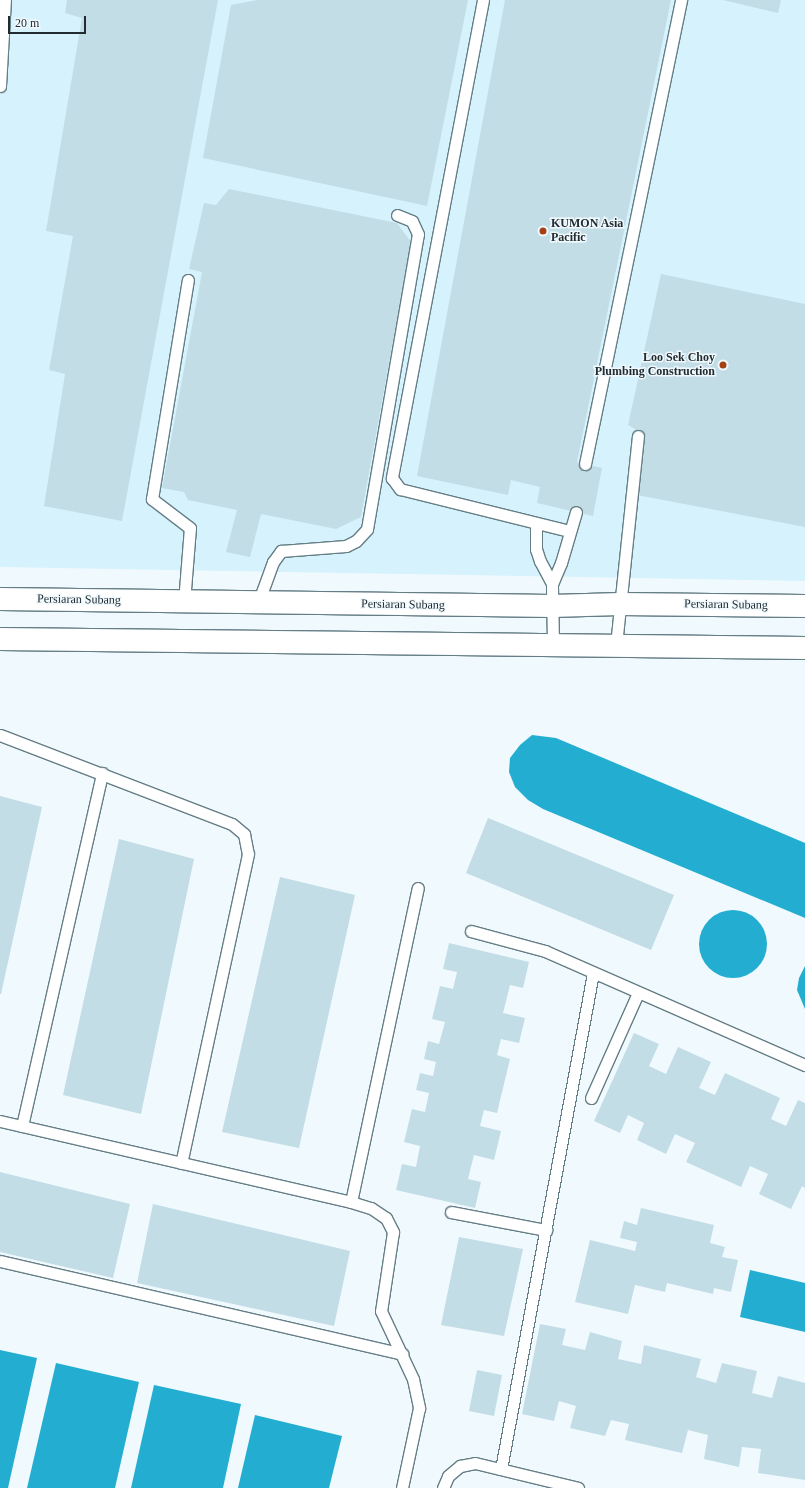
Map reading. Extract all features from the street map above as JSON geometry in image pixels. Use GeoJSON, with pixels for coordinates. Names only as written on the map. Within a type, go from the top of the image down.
{"type":"FeatureCollection","features":[{"type":"Feature","properties":{"kind":"street","name":"Persiaran Subang"},"geometry":{"type":"LineString","coordinates":[[0,599],[552,606],[620,604],[805,606]]}},
{"type":"Feature","properties":{"kind":"street"},"geometry":{"type":"LineString","coordinates":[[0,639],[805,648]]}},
{"type":"Feature","properties":{"kind":"lane"},"geometry":{"type":"LineString","coordinates":[[0,86],[5,0]]}},
{"type":"Feature","properties":{"kind":"lane"},"geometry":{"type":"LineString","coordinates":[[483,0],[392,478],[400,489],[536,524],[570,531]]}},
{"type":"Feature","properties":{"kind":"lane"},"geometry":{"type":"LineString","coordinates":[[585,464],[681,0]]}},
{"type":"Feature","properties":{"kind":"lane"},"geometry":{"type":"LineString","coordinates":[[258,603],[273,562],[282,551],[346,546],[356,541],[367,529],[418,234],[412,222],[397,215]]}},
{"type":"Feature","properties":{"kind":"lane"},"geometry":{"type":"LineString","coordinates":[[184,602],[190,528],[152,499],[188,280]]}},
{"type":"Feature","properties":{"kind":"lane"},"geometry":{"type":"LineString","coordinates":[[616,645],[638,436]]}},
{"type":"Feature","properties":{"kind":"lane"},"geometry":{"type":"LineString","coordinates":[[553,644],[552,584],[561,563],[576,512]]}},
{"type":"Feature","properties":{"kind":"lane"},"geometry":{"type":"LineString","coordinates":[[536,524],[538,555],[552,584]]}},
{"type":"Feature","properties":{"kind":"lane"},"geometry":{"type":"LineString","coordinates":[[0,735],[102,772],[232,824],[244,834],[248,845],[181,1163]]}},
{"type":"Feature","properties":{"kind":"lane"},"geometry":{"type":"LineString","coordinates":[[22,1126],[102,772]]}},
{"type":"Feature","properties":{"kind":"lane"},"geometry":{"type":"LineString","coordinates":[[351,1202],[418,888]]}},
{"type":"Feature","properties":{"kind":"lane"},"geometry":{"type":"LineString","coordinates":[[471,931],[545,951],[805,1065]]}},
{"type":"Feature","properties":{"kind":"lane"},"geometry":{"type":"LineString","coordinates":[[501,1469],[594,973]]}},
{"type":"Feature","properties":{"kind":"lane"},"geometry":{"type":"LineString","coordinates":[[591,1098],[638,993]]}},
{"type":"Feature","properties":{"kind":"lane"},"geometry":{"type":"LineString","coordinates":[[0,1121],[351,1202],[371,1208],[386,1218],[393,1232],[381,1311],[413,1379],[419,1408],[402,1488]]}},
{"type":"Feature","properties":{"kind":"lane"},"geometry":{"type":"LineString","coordinates":[[451,1212],[546,1230]]}},
{"type":"Feature","properties":{"kind":"lane"},"geometry":{"type":"LineString","coordinates":[[0,1261],[402,1354]]}},
{"type":"Feature","properties":{"kind":"lane"},"geometry":{"type":"LineString","coordinates":[[443,1488],[448,1476],[460,1466],[475,1463],[578,1488]]}},
{"type":"Feature","properties":{"kind":"shaded area"},"geometry":{"type":"Polygon","coordinates":[[[0,0],[805,0],[805,581],[0,567],[0,0]]]}},
{"type":"Feature","properties":{"kind":"water"},"geometry":{"type":"Polygon","coordinates":[[[532,735],[556,738],[805,843],[805,918],[543,809],[528,800],[515,787],[509,772],[510,758],[520,745],[532,735]]]}},
{"type":"Feature","properties":{"kind":"water"},"geometry":{"type":"Polygon","coordinates":[[[733,910],[746,913],[757,920],[764,931],[767,944],[764,957],[757,968],[746,975],[733,978],[720,975],[709,968],[702,957],[699,944],[702,931],[709,920],[720,913],[733,910]]]}},
{"type":"Feature","properties":{"kind":"water"},"geometry":{"type":"Polygon","coordinates":[[[805,966],[805,1009],[797,990],[799,978],[805,966]]]}},
{"type":"Feature","properties":{"kind":"water"},"geometry":{"type":"Polygon","coordinates":[[[750,1270],[805,1283],[805,1332],[740,1317],[750,1270]]]}},
{"type":"Feature","properties":{"kind":"water"},"geometry":{"type":"Polygon","coordinates":[[[0,1350],[37,1358],[8,1488],[0,1488],[0,1350]]]}},
{"type":"Feature","properties":{"kind":"water"},"geometry":{"type":"Polygon","coordinates":[[[56,1363],[139,1382],[115,1488],[27,1488],[56,1363]]]}},
{"type":"Feature","properties":{"kind":"water"},"geometry":{"type":"Polygon","coordinates":[[[154,1385],[241,1404],[223,1488],[131,1488],[154,1385]]]}},
{"type":"Feature","properties":{"kind":"water"},"geometry":{"type":"Polygon","coordinates":[[[255,1415],[342,1436],[329,1488],[238,1488],[255,1415]]]}},
{"type":"Feature","properties":{"kind":"building"},"geometry":{"type":"Polygon","coordinates":[[[67,0],[218,0],[122,521],[44,506],[65,374],[49,370],[73,236],[46,231],[82,18],[65,13],[67,0]]]}},
{"type":"Feature","properties":{"kind":"building"},"geometry":{"type":"Polygon","coordinates":[[[258,0],[468,0],[427,206],[203,158],[231,5],[258,0]]]}},
{"type":"Feature","properties":{"kind":"building","name":"KUMON Asia Pacific"},"geometry":{"type":"Polygon","coordinates":[[[505,0],[671,0],[577,462],[602,468],[593,516],[537,503],[540,487],[511,480],[508,495],[417,476],[505,0]]]}},
{"type":"Feature","properties":{"kind":"building"},"geometry":{"type":"Polygon","coordinates":[[[723,0],[781,0],[778,13],[723,0]]]}},
{"type":"Feature","properties":{"kind":"building"},"geometry":{"type":"Polygon","coordinates":[[[229,189],[397,223],[411,242],[361,517],[336,529],[261,514],[250,557],[226,552],[237,510],[188,500],[184,492],[162,488],[202,272],[189,269],[204,203],[216,205],[229,189]]]}},
{"type":"Feature","properties":{"kind":"building","name":"Loo Sek Choy Plumbing Construction"},"geometry":{"type":"Polygon","coordinates":[[[661,274],[805,304],[805,527],[637,495],[645,435],[628,425],[661,274]]]}},
{"type":"Feature","properties":{"kind":"building"},"geometry":{"type":"Polygon","coordinates":[[[0,796],[42,807],[1,994],[0,994],[0,796]]]}},
{"type":"Feature","properties":{"kind":"building"},"geometry":{"type":"Polygon","coordinates":[[[488,818],[674,895],[651,950],[466,873],[488,818]]]}},
{"type":"Feature","properties":{"kind":"building"},"geometry":{"type":"Polygon","coordinates":[[[119,839],[194,859],[141,1114],[63,1095],[119,839]]]}},
{"type":"Feature","properties":{"kind":"building"},"geometry":{"type":"Polygon","coordinates":[[[280,877],[355,895],[299,1148],[222,1132],[280,877]]]}},
{"type":"Feature","properties":{"kind":"building"},"geometry":{"type":"Polygon","coordinates":[[[449,943],[529,962],[523,988],[510,985],[503,1013],[525,1018],[519,1043],[501,1039],[497,1055],[510,1059],[497,1113],[484,1110],[480,1126],[501,1131],[494,1160],[474,1155],[468,1179],[481,1182],[475,1208],[396,1190],[402,1164],[416,1167],[420,1146],[404,1142],[412,1109],[425,1112],[429,1093],[416,1090],[420,1073],[433,1076],[436,1062],[424,1059],[428,1041],[439,1044],[445,1022],[432,1019],[440,986],[453,989],[457,972],[443,969],[449,943]]]}},
{"type":"Feature","properties":{"kind":"building"},"geometry":{"type":"Polygon","coordinates":[[[634,1033],[659,1044],[649,1066],[666,1074],[678,1047],[711,1062],[699,1088],[715,1095],[725,1073],[780,1098],[771,1119],[786,1126],[798,1100],[805,1103],[805,1188],[802,1186],[791,1209],[759,1194],[768,1174],[750,1166],[741,1187],[686,1162],[695,1143],[675,1134],[666,1154],[637,1140],[644,1123],[628,1115],[620,1133],[594,1121],[634,1033]]]}},
{"type":"Feature","properties":{"kind":"building"},"geometry":{"type":"Polygon","coordinates":[[[0,1172],[130,1204],[113,1278],[0,1252],[0,1172]]]}},
{"type":"Feature","properties":{"kind":"building"},"geometry":{"type":"Polygon","coordinates":[[[153,1204],[350,1251],[334,1326],[137,1283],[153,1204]]]}},
{"type":"Feature","properties":{"kind":"building"},"geometry":{"type":"Polygon","coordinates":[[[641,1208],[714,1225],[710,1243],[725,1247],[722,1257],[738,1260],[731,1292],[714,1288],[713,1294],[667,1283],[665,1292],[635,1285],[628,1314],[575,1302],[590,1240],[635,1251],[637,1242],[620,1238],[624,1221],[637,1225],[641,1208]]]}},
{"type":"Feature","properties":{"kind":"building"},"geometry":{"type":"Polygon","coordinates":[[[459,1237],[523,1249],[504,1336],[441,1325],[459,1237]]]}},
{"type":"Feature","properties":{"kind":"building"},"geometry":{"type":"Polygon","coordinates":[[[540,1324],[566,1329],[562,1345],[585,1350],[590,1332],[622,1341],[618,1359],[641,1364],[644,1345],[701,1359],[696,1377],[716,1383],[722,1363],[757,1371],[752,1393],[772,1398],[778,1376],[805,1383],[805,1480],[758,1473],[761,1449],[742,1447],[739,1467],[704,1459],[708,1435],[688,1430],[682,1453],[625,1440],[629,1424],[611,1420],[605,1436],[570,1428],[576,1406],[559,1401],[554,1421],[522,1414],[540,1324]]]}},
{"type":"Feature","properties":{"kind":"building"},"geometry":{"type":"Polygon","coordinates":[[[477,1370],[502,1375],[494,1416],[469,1411],[477,1370]]]}},
{"type":"Feature","properties":{"kind":"place","name":"KUMON Asia Pacific"},"geometry":{"type":"Point","coordinates":[543,231]}},
{"type":"Feature","properties":{"kind":"place","name":"Loo Sek Choy Plumbing Construction"},"geometry":{"type":"Point","coordinates":[723,365]}}]}
